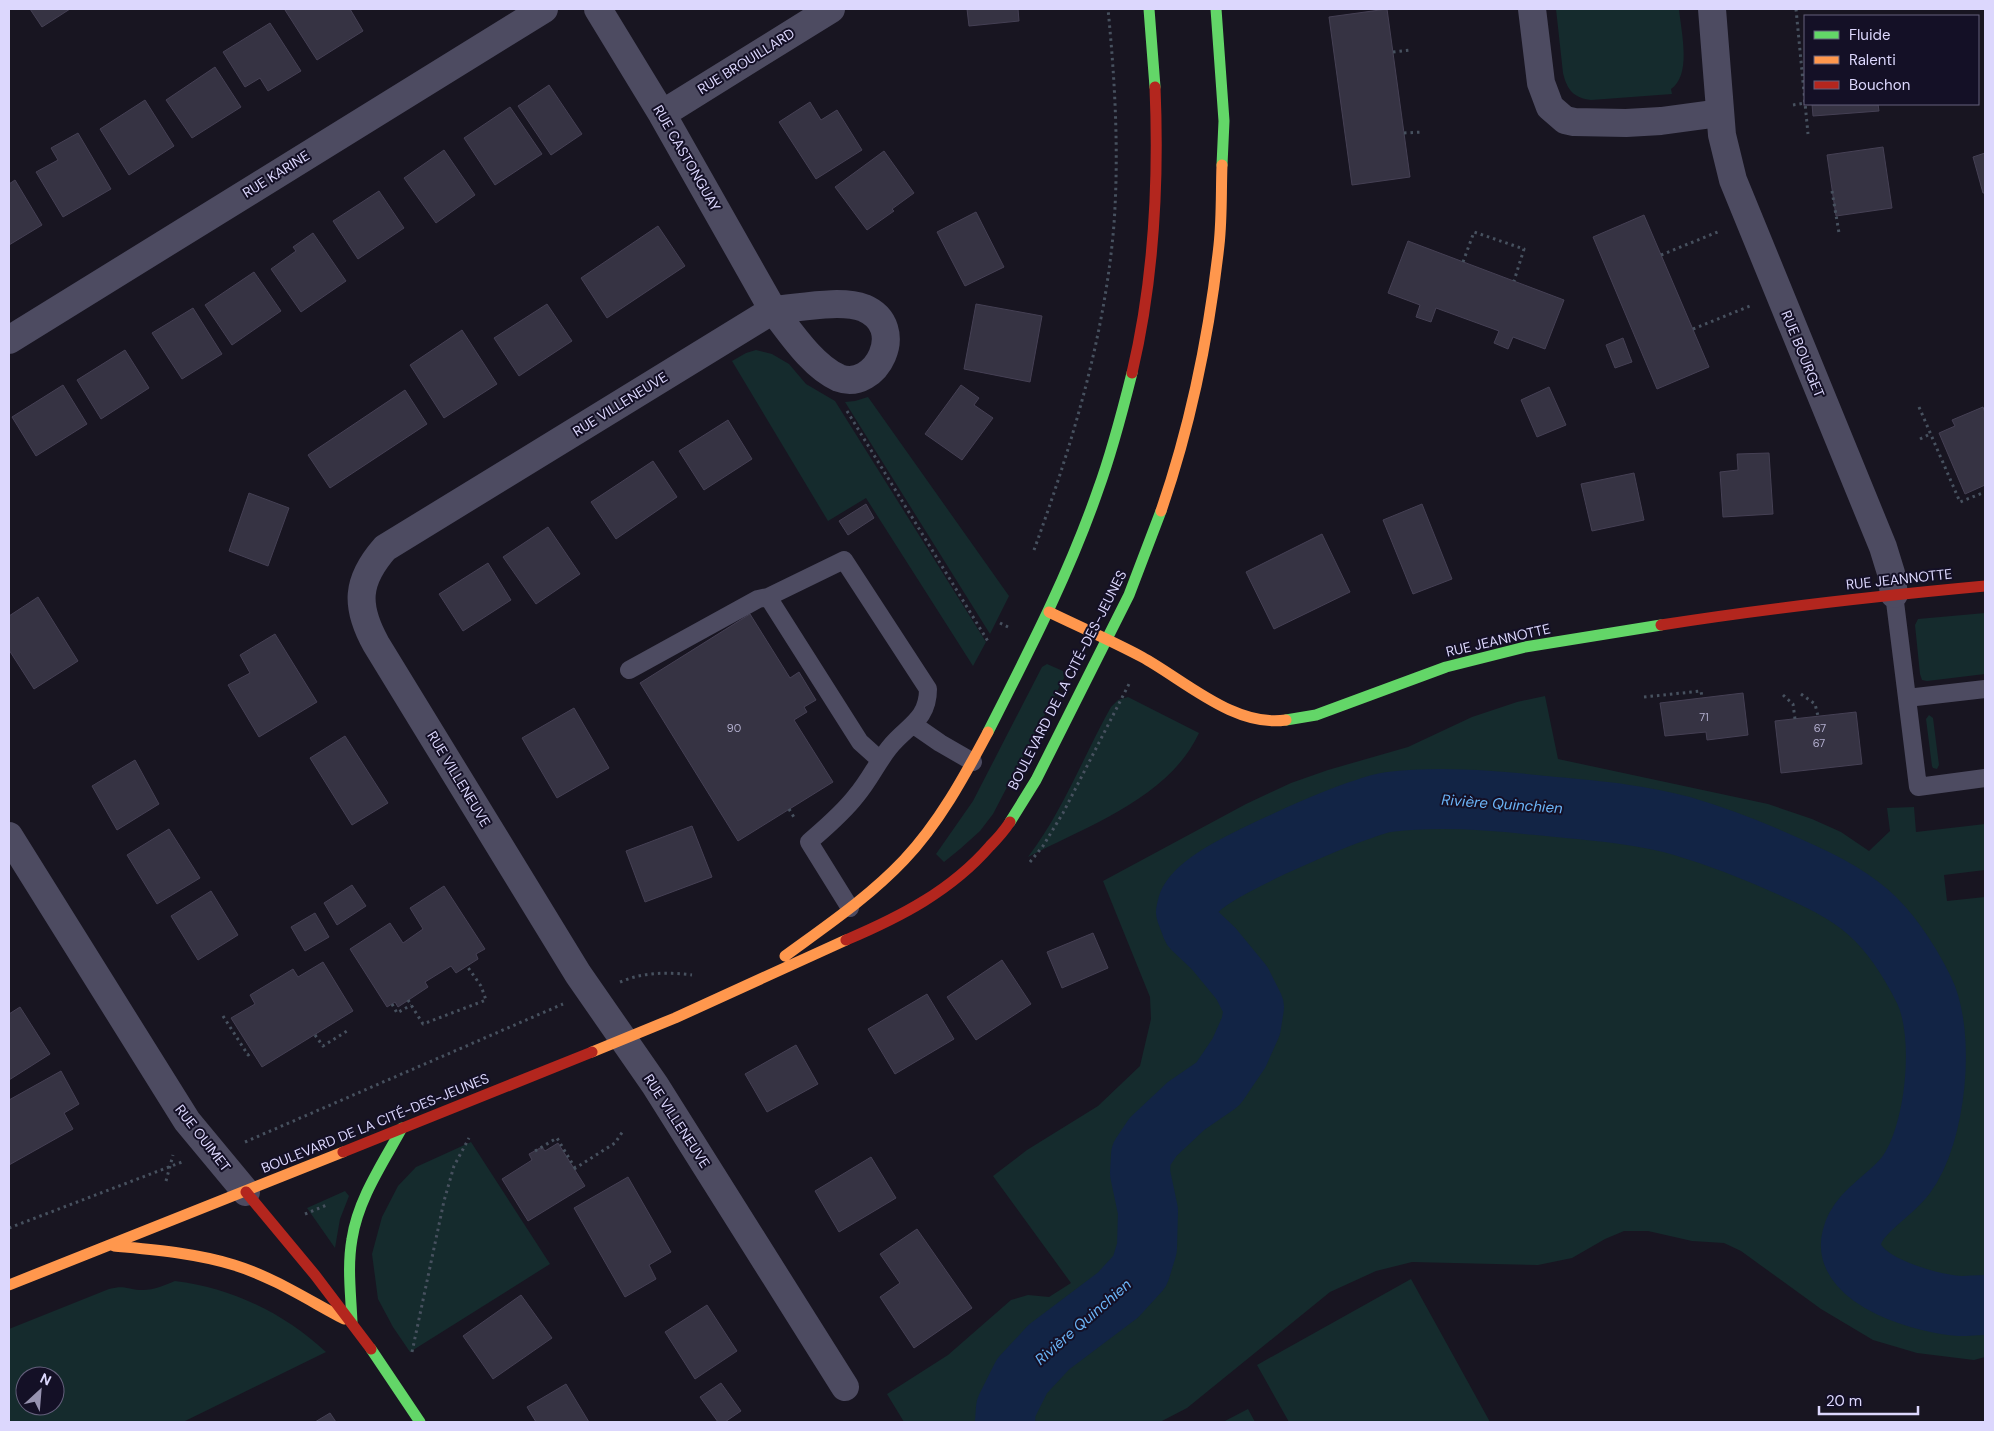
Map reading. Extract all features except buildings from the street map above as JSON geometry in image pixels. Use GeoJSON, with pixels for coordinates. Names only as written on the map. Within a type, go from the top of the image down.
{"type":"FeatureCollection","features":[{"type":"Feature","properties":{"kind":"main road","name":"BOULEVARD DE LA CITÉ-DES-JEUNES"},"geometry":{"type":"LineString","coordinates":[[750,983],[850,908],[905,859],[940,815],[972,762],[1049,612],[1071,562],[1111,452],[1131,376],[1141,323],[1154,229],[1158,152],[1155,69],[1149,9]]}},
{"type":"Feature","properties":{"kind":"main road","name":"BOULEVARD DE LA CITÉ-DES-JEUNES"},"geometry":{"type":"LineString","coordinates":[[9,1285],[246,1192],[675,1018],[892,920],[931,898],[957,879],[997,840],[1018,811],[1056,741],[1129,595],[1162,509],[1189,423],[1207,331],[1219,243],[1224,121],[1216,9]]}},
{"type":"Feature","properties":{"kind":"main road","name":"RUE JEANNOTTE"},"geometry":{"type":"LineString","coordinates":[[1049,612],[1142,657],[1229,710],[1259,719],[1278,721],[1316,715],[1446,667],[1525,647],[1740,613],[1894,594],[1985,586]]}},
{"type":"Feature","properties":{"kind":"main road"},"geometry":{"type":"LineString","coordinates":[[108,1245],[200,1256],[221,1261],[282,1286],[352,1323],[351,1264],[354,1228],[369,1192],[402,1128]]}},
{"type":"Feature","properties":{"kind":"main road","name":"RUE OUIMET"},"geometry":{"type":"LineString","coordinates":[[246,1192],[292,1245],[352,1323],[420,1422]]}},
{"type":"Feature","properties":{"kind":"street","name":"RUE KARINE"},"geometry":{"type":"LineString","coordinates":[[9,340],[544,9]]}},
{"type":"Feature","properties":{"kind":"street","name":"RUE CASTONGUAY"},"geometry":{"type":"LineString","coordinates":[[598,9],[662,114],[773,310]]}},
{"type":"Feature","properties":{"kind":"street","name":"RUE BROUILLARD"},"geometry":{"type":"LineString","coordinates":[[662,114],[831,9]]}},
{"type":"Feature","properties":{"kind":"street"},"geometry":{"type":"LineString","coordinates":[[1532,9],[1541,83],[1550,107],[1565,120],[1574,122],[1626,123],[1661,121],[1720,113]]}},
{"type":"Feature","properties":{"kind":"street","name":"RUE BOURGET"},"geometry":{"type":"LineString","coordinates":[[1712,9],[1720,113],[1725,150],[1732,180],[1883,547],[1891,573],[1894,594]]}},
{"type":"Feature","properties":{"kind":"street","name":"RUE VILLENEUVE"},"geometry":{"type":"LineString","coordinates":[[773,310],[385,548],[366,576],[362,592],[362,609],[366,625],[376,644],[578,974],[655,1085],[845,1387]]}},
{"type":"Feature","properties":{"kind":"street","name":"RUE OUIMET"},"geometry":{"type":"LineString","coordinates":[[9,836],[187,1121],[246,1192]]}},
{"type":"Feature","properties":{"kind":"lane"},"geometry":{"type":"LineString","coordinates":[[629,670],[758,599],[768,597],[844,560],[928,689],[928,700],[922,714],[914,725],[890,746],[856,797],[809,842],[850,908]]}},
{"type":"Feature","properties":{"kind":"lane"},"geometry":{"type":"LineString","coordinates":[[1894,594],[1918,787],[1985,778]]}},
{"type":"Feature","properties":{"kind":"lane"},"geometry":{"type":"LineString","coordinates":[[768,597],[860,742],[880,760]]}},
{"type":"Feature","properties":{"kind":"lane"},"geometry":{"type":"LineString","coordinates":[[1907,698],[1985,689]]}},
{"type":"Feature","properties":{"kind":"lane"},"geometry":{"type":"LineString","coordinates":[[914,725],[972,762]]}},
{"type":"Feature","properties":{"kind":"path"},"geometry":{"type":"LineString","coordinates":[[1034,550],[1050,506],[1081,402],[1096,342],[1107,280],[1114,224],[1117,166],[1115,103],[1108,9]]}},
{"type":"Feature","properties":{"kind":"path"},"geometry":{"type":"LineString","coordinates":[[1796,9],[1804,88]]}},
{"type":"Feature","properties":{"kind":"path"},"geometry":{"type":"LineString","coordinates":[[1392,52],[1410,50]]}},
{"type":"Feature","properties":{"kind":"path"},"geometry":{"type":"LineString","coordinates":[[1793,104],[1804,103]]}},
{"type":"Feature","properties":{"kind":"path"},"geometry":{"type":"LineString","coordinates":[[1805,105],[1808,134]]}},
{"type":"Feature","properties":{"kind":"path"},"geometry":{"type":"LineString","coordinates":[[1404,133],[1422,132]]}},
{"type":"Feature","properties":{"kind":"path"},"geometry":{"type":"LineString","coordinates":[[1832,191],[1839,233]]}},
{"type":"Feature","properties":{"kind":"path"},"geometry":{"type":"LineString","coordinates":[[1662,255],[1720,231]]}},
{"type":"Feature","properties":{"kind":"path"},"geometry":{"type":"LineString","coordinates":[[1463,262],[1474,232],[1524,249],[1514,281]]}},
{"type":"Feature","properties":{"kind":"path"},"geometry":{"type":"LineString","coordinates":[[1693,329],[1751,306]]}},
{"type":"Feature","properties":{"kind":"path"},"geometry":{"type":"LineString","coordinates":[[1919,407],[1960,502],[1985,492]]}},
{"type":"Feature","properties":{"kind":"path"},"geometry":{"type":"LineString","coordinates":[[846,410],[989,643]]}},
{"type":"Feature","properties":{"kind":"path"},"geometry":{"type":"LineString","coordinates":[[1920,439],[1930,434]]}},
{"type":"Feature","properties":{"kind":"path"},"geometry":{"type":"LineString","coordinates":[[1030,862],[1043,846],[1063,813],[1116,712],[1142,657]]}},
{"type":"Feature","properties":{"kind":"path"},"geometry":{"type":"LineString","coordinates":[[1644,697],[1701,691],[1702,698]]}},
{"type":"Feature","properties":{"kind":"path"},"geometry":{"type":"LineString","coordinates":[[1801,694],[1815,704],[1818,716]]}},
{"type":"Feature","properties":{"kind":"path"},"geometry":{"type":"LineString","coordinates":[[1783,695],[1793,704],[1795,719]]}},
{"type":"Feature","properties":{"kind":"path"},"geometry":{"type":"LineString","coordinates":[[408,1000],[423,1024],[486,1000],[481,986],[467,966]]}},
{"type":"Feature","properties":{"kind":"path"},"geometry":{"type":"LineString","coordinates":[[619,982],[646,974],[673,972]]}},
{"type":"Feature","properties":{"kind":"path"},"geometry":{"type":"LineString","coordinates":[[392,1004],[397,1013],[411,1005]]}},
{"type":"Feature","properties":{"kind":"path"},"geometry":{"type":"LineString","coordinates":[[251,1140],[564,1004]]}},
{"type":"Feature","properties":{"kind":"path"},"geometry":{"type":"LineString","coordinates":[[463,1008],[465,1013]]}},
{"type":"Feature","properties":{"kind":"path"},"geometry":{"type":"LineString","coordinates":[[223,1016],[248,1055],[252,1052]]}},
{"type":"Feature","properties":{"kind":"path"},"geometry":{"type":"LineString","coordinates":[[315,1035],[323,1046],[348,1031]]}},
{"type":"Feature","properties":{"kind":"path"},"geometry":{"type":"LineString","coordinates":[[535,1151],[557,1138],[575,1168],[614,1143],[623,1131]]}},
{"type":"Feature","properties":{"kind":"path"},"geometry":{"type":"LineString","coordinates":[[410,1360],[444,1200],[454,1166],[468,1138]]}},
{"type":"Feature","properties":{"kind":"path"},"geometry":{"type":"LineString","coordinates":[[9,1228],[171,1166]]}},
{"type":"Feature","properties":{"kind":"green space"},"geometry":{"type":"Polygon","coordinates":[[[1556,9],[1679,9],[1684,52],[1681,74],[1671,89],[1672,94],[1591,100],[1576,95],[1569,88],[1563,73],[1556,9]]]}},
{"type":"Feature","properties":{"kind":"green space"},"geometry":{"type":"Polygon","coordinates":[[[756,350],[772,354],[789,364],[806,384],[835,401],[986,642],[973,666],[866,498],[828,521],[732,361],[756,350]]]}},
{"type":"Feature","properties":{"kind":"green space"},"geometry":{"type":"Polygon","coordinates":[[[868,397],[1009,596],[990,634],[845,402],[868,397]]]}},
{"type":"Feature","properties":{"kind":"green space"},"geometry":{"type":"Polygon","coordinates":[[[1985,613],[1985,674],[1922,680],[1915,625],[1918,619],[1985,613]]]}},
{"type":"Feature","properties":{"kind":"green space"},"geometry":{"type":"Polygon","coordinates":[[[1047,664],[1063,671],[1064,678],[993,814],[980,831],[944,862],[936,854],[973,801],[1042,667],[1047,664]]]}},
{"type":"Feature","properties":{"kind":"green space"},"geometry":{"type":"Polygon","coordinates":[[[1545,696],[1558,759],[1768,804],[1812,819],[1841,832],[1869,851],[1890,831],[1887,808],[1914,807],[1916,832],[1985,824],[1985,870],[1944,875],[1947,901],[1985,897],[1985,1357],[1974,1360],[1917,1353],[1873,1340],[1821,1309],[1741,1251],[1724,1243],[1692,1241],[1648,1231],[1624,1231],[1605,1239],[1572,1258],[1538,1265],[1412,1262],[1376,1271],[1330,1292],[1187,1408],[1160,1422],[904,1422],[887,1394],[948,1355],[1011,1300],[1028,1295],[1049,1297],[1071,1283],[993,1176],[1027,1150],[1098,1106],[1140,1066],[1151,1019],[1150,997],[1103,881],[1246,804],[1291,783],[1328,770],[1408,747],[1472,717],[1517,702],[1545,696]]]}},
{"type":"Feature","properties":{"kind":"green space"},"geometry":{"type":"Polygon","coordinates":[[[1128,697],[1199,733],[1185,756],[1168,775],[1147,793],[1124,808],[1028,857],[1062,803],[1111,707],[1118,700],[1128,697]]]}},
{"type":"Feature","properties":{"kind":"green space"},"geometry":{"type":"Polygon","coordinates":[[[1929,715],[1933,718],[1939,765],[1937,769],[1932,766],[1926,719],[1929,715]]]}},
{"type":"Feature","properties":{"kind":"green space"},"geometry":{"type":"Polygon","coordinates":[[[471,1142],[550,1264],[410,1352],[393,1327],[378,1299],[372,1254],[382,1217],[398,1186],[416,1167],[471,1142]]]}},
{"type":"Feature","properties":{"kind":"green space"},"geometry":{"type":"Polygon","coordinates":[[[345,1191],[349,1196],[340,1219],[335,1248],[307,1208],[345,1191]]]}},
{"type":"Feature","properties":{"kind":"green space"},"geometry":{"type":"Polygon","coordinates":[[[1411,1279],[1490,1422],[1289,1422],[1257,1365],[1411,1279]]]}},
{"type":"Feature","properties":{"kind":"green space"},"geometry":{"type":"Polygon","coordinates":[[[175,1281],[196,1284],[237,1296],[293,1325],[326,1352],[183,1422],[9,1422],[9,1329],[109,1289],[122,1287],[135,1290],[149,1290],[175,1281]]]}},
{"type":"Feature","properties":{"kind":"green space"},"geometry":{"type":"Polygon","coordinates":[[[1248,1409],[1255,1422],[1223,1422],[1248,1409]]]}},
{"type":"Feature","properties":{"kind":"waterway","name":"Rivière Quinchien"},"geometry":{"type":"LineString","coordinates":[[1005,1422],[1006,1408],[1022,1376],[1049,1347],[1118,1295],[1140,1271],[1147,1248],[1148,1211],[1140,1173],[1141,1155],[1153,1137],[1186,1106],[1218,1084],[1239,1053],[1251,1026],[1254,1007],[1242,983],[1214,949],[1192,928],[1186,912],[1189,902],[1204,885],[1226,870],[1328,822],[1389,802],[1444,799],[1518,803],[1610,812],[1682,826],[1737,845],[1810,876],[1850,898],[1868,912],[1899,948],[1924,990],[1931,1009],[1935,1032],[1936,1058],[1931,1111],[1925,1136],[1916,1157],[1900,1183],[1861,1219],[1852,1237],[1852,1253],[1860,1266],[1873,1278],[1909,1295],[1928,1301],[1960,1306],[1985,1305]]}},
{"type":"Feature","properties":{"kind":"traffic: fast"},"geometry":{"type":"LineString","coordinates":[[1149,9],[1155,87]]}},
{"type":"Feature","properties":{"kind":"traffic: fast"},"geometry":{"type":"LineString","coordinates":[[1216,9],[1224,121],[1222,165]]}},
{"type":"Feature","properties":{"kind":"traffic: fast"},"geometry":{"type":"LineString","coordinates":[[988,732],[1047,613],[1087,521],[1121,418],[1132,373]]}},
{"type":"Feature","properties":{"kind":"traffic: fast"},"geometry":{"type":"LineString","coordinates":[[1010,822],[1036,780],[1129,595],[1161,511]]}},
{"type":"Feature","properties":{"kind":"traffic: fast"},"geometry":{"type":"LineString","coordinates":[[1286,720],[1316,715],[1446,667],[1525,647],[1661,625]]}},
{"type":"Feature","properties":{"kind":"traffic: fast"},"geometry":{"type":"LineString","coordinates":[[352,1323],[350,1260],[355,1224],[365,1196],[402,1128]]}},
{"type":"Feature","properties":{"kind":"traffic: fast"},"geometry":{"type":"LineString","coordinates":[[371,1349],[420,1422]]}},
{"type":"Feature","properties":{"kind":"traffic: slow"},"geometry":{"type":"LineString","coordinates":[[1161,511],[1190,413],[1210,313],[1219,245],[1222,165]]}},
{"type":"Feature","properties":{"kind":"traffic: slow"},"geometry":{"type":"LineString","coordinates":[[1049,612],[1142,657],[1229,710],[1267,721],[1286,720]]}},
{"type":"Feature","properties":{"kind":"traffic: slow"},"geometry":{"type":"LineString","coordinates":[[785,956],[862,899],[891,874],[917,846],[940,815],[960,783],[988,732]]}},
{"type":"Feature","properties":{"kind":"traffic: slow"},"geometry":{"type":"LineString","coordinates":[[592,1052],[675,1018],[846,940]]}},
{"type":"Feature","properties":{"kind":"traffic: slow"},"geometry":{"type":"LineString","coordinates":[[9,1285],[343,1152]]}},
{"type":"Feature","properties":{"kind":"traffic: slow"},"geometry":{"type":"LineString","coordinates":[[114,1246],[190,1255],[234,1265],[276,1282],[344,1319]]}},
{"type":"Feature","properties":{"kind":"traffic: jam"},"geometry":{"type":"LineString","coordinates":[[1132,373],[1145,302],[1153,231],[1156,159],[1155,87]]}},
{"type":"Feature","properties":{"kind":"traffic: jam"},"geometry":{"type":"LineString","coordinates":[[1661,625],[1823,603],[1985,586]]}},
{"type":"Feature","properties":{"kind":"traffic: jam"},"geometry":{"type":"LineString","coordinates":[[846,940],[905,912],[942,889],[975,862],[998,838],[1010,822]]}},
{"type":"Feature","properties":{"kind":"traffic: jam"},"geometry":{"type":"LineString","coordinates":[[343,1152],[592,1052]]}},
{"type":"Feature","properties":{"kind":"traffic: jam"},"geometry":{"type":"LineString","coordinates":[[246,1192],[315,1275],[371,1349]]}}]}
